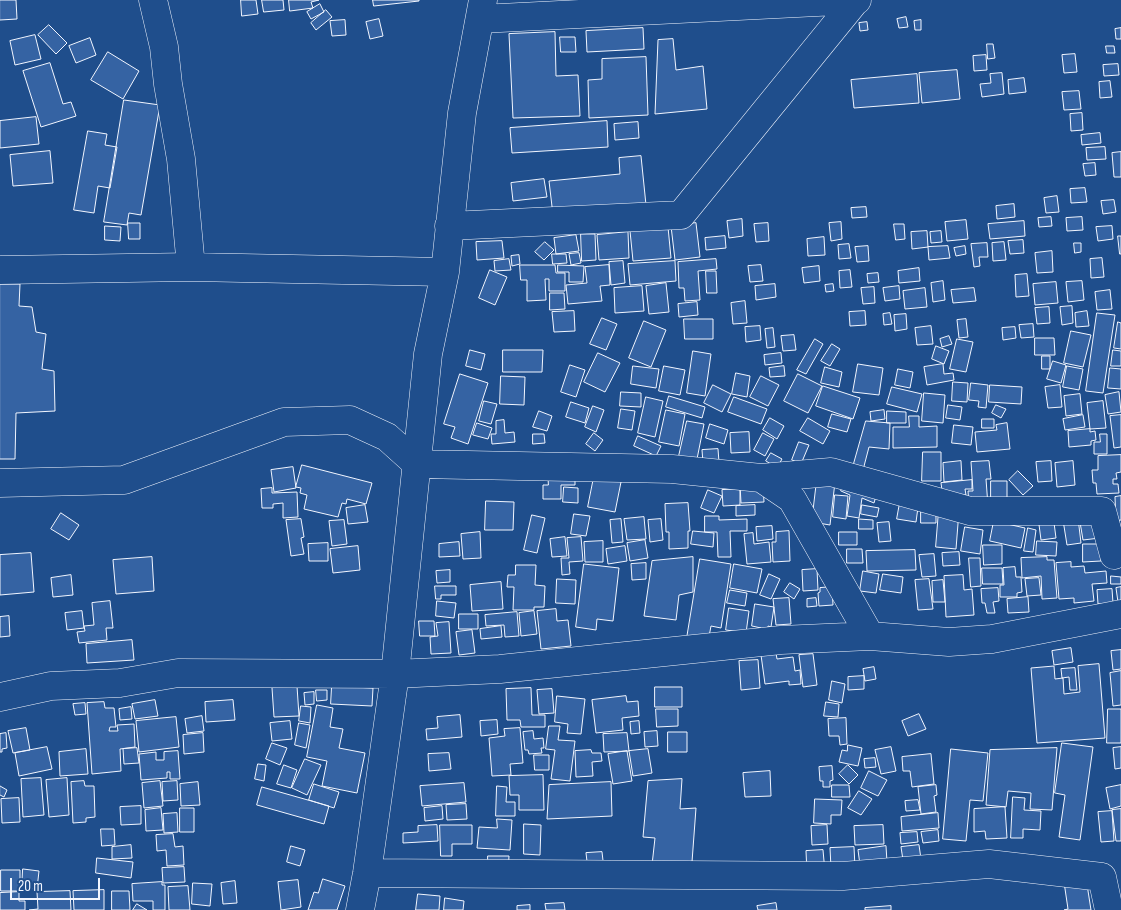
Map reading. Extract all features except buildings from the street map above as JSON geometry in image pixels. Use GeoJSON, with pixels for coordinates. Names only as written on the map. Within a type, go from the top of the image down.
{"type":"FeatureCollection","features":[{"type":"Feature","properties":{"kind":"street"},"geometry":{"type":"LineString","coordinates":[[153,0],[164,47],[168,84],[181,159],[191,267]]}},
{"type":"Feature","properties":{"kind":"street"},"geometry":{"type":"LineString","coordinates":[[360,910],[395,674],[428,354],[445,272],[462,113],[481,9],[856,0]]}},
{"type":"Feature","properties":{"kind":"street"},"geometry":{"type":"LineString","coordinates":[[449,226],[681,215],[856,0]]}},
{"type":"Feature","properties":{"kind":"street"},"geometry":{"type":"LineString","coordinates":[[0,270],[191,267],[445,272]]}},
{"type":"Feature","properties":{"kind":"street"},"geometry":{"type":"LineString","coordinates":[[0,483],[124,480],[284,422],[350,420],[387,436],[417,464],[672,469],[761,478],[830,472],[970,511],[1102,511],[1114,555]]}},
{"type":"Feature","properties":{"kind":"street"},"geometry":{"type":"LineString","coordinates":[[761,478],[792,499],[870,636]]}},
{"type":"Feature","properties":{"kind":"street"},"geometry":{"type":"LineString","coordinates":[[0,697],[51,686],[120,682],[178,673],[395,674],[500,669],[781,640],[870,636],[949,642],[992,639],[1121,614]]}},
{"type":"Feature","properties":{"kind":"street"},"geometry":{"type":"LineString","coordinates":[[367,873],[843,876],[989,864],[1102,877],[1109,910]]}}]}
